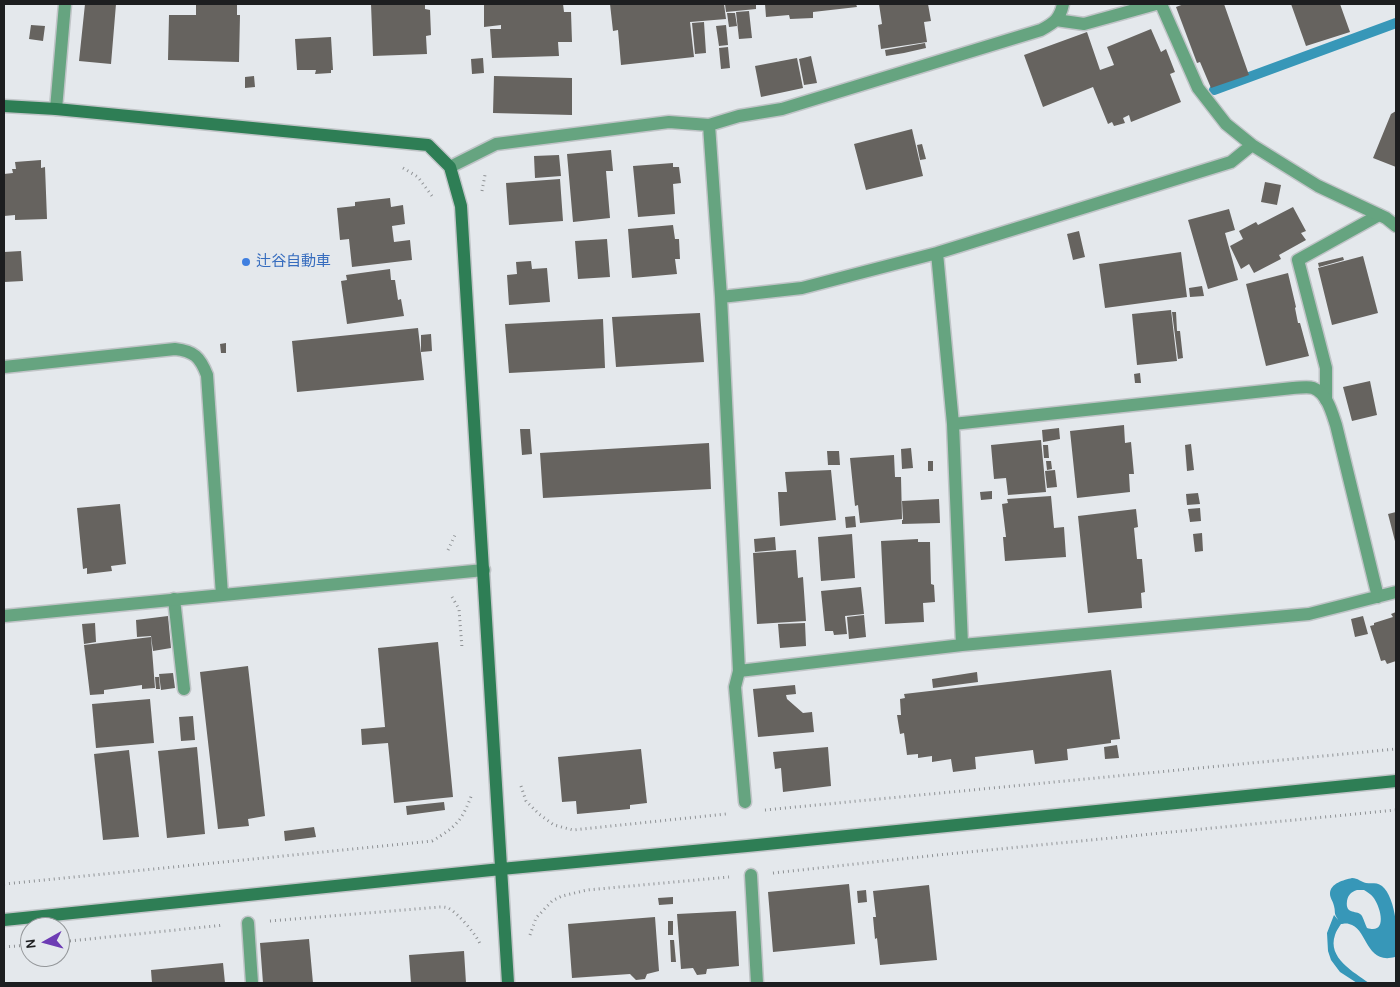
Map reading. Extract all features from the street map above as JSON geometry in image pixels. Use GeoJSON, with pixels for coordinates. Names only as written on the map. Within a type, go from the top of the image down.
{"type":"FeatureCollection","features":[{"type":"Feature","properties":{"kind":"street"},"geometry":{"type":"LineString","coordinates":[[56,109],[65,4]]}},
{"type":"Feature","properties":{"kind":"street"},"geometry":{"type":"LineString","coordinates":[[450,167],[496,144],[669,122],[709,125],[739,116],[791,107],[1041,30],[1053,24],[1063,4]]}},
{"type":"Feature","properties":{"kind":"street"},"geometry":{"type":"LineString","coordinates":[[1056,20],[1084,24],[1156,4]]}},
{"type":"Feature","properties":{"kind":"street"},"geometry":{"type":"LineString","coordinates":[[1161,4],[1198,88],[1226,124],[1252,145],[1318,186],[1386,218],[1396,226]]}},
{"type":"Feature","properties":{"kind":"street"},"geometry":{"type":"LineString","coordinates":[[4,106],[56,109],[428,145],[450,167],[461,206],[508,983]]}},
{"type":"Feature","properties":{"kind":"street"},"geometry":{"type":"LineString","coordinates":[[709,125],[721,297],[739,671],[735,687],[745,802]]}},
{"type":"Feature","properties":{"kind":"street"},"geometry":{"type":"LineString","coordinates":[[721,297],[802,288],[937,253],[1231,162],[1252,145]]}},
{"type":"Feature","properties":{"kind":"street"},"geometry":{"type":"LineString","coordinates":[[1326,400],[1326,368],[1298,260],[1379,215]]}},
{"type":"Feature","properties":{"kind":"street"},"geometry":{"type":"LineString","coordinates":[[937,253],[953,424],[962,645]]}},
{"type":"Feature","properties":{"kind":"street"},"geometry":{"type":"LineString","coordinates":[[4,367],[174,349],[186,351],[199,358],[207,375],[222,594]]}},
{"type":"Feature","properties":{"kind":"street"},"geometry":{"type":"LineString","coordinates":[[953,424],[1315,388],[1329,404],[1336,425],[1378,596]]}},
{"type":"Feature","properties":{"kind":"street"},"geometry":{"type":"LineString","coordinates":[[4,616],[484,570]]}},
{"type":"Feature","properties":{"kind":"street"},"geometry":{"type":"LineString","coordinates":[[739,671],[962,645],[1309,614],[1396,592]]}},
{"type":"Feature","properties":{"kind":"street"},"geometry":{"type":"LineString","coordinates":[[174,599],[184,689]]}},
{"type":"Feature","properties":{"kind":"street"},"geometry":{"type":"LineString","coordinates":[[4,920],[1396,781]]}},
{"type":"Feature","properties":{"kind":"street"},"geometry":{"type":"LineString","coordinates":[[751,875],[757,983]]}},
{"type":"Feature","properties":{"kind":"street"},"geometry":{"type":"LineString","coordinates":[[248,923],[252,983]]}},
{"type":"Feature","properties":{"kind":"path"},"geometry":{"type":"LineString","coordinates":[[396,166],[404,168],[418,177],[431,193],[434,201]]}},
{"type":"Feature","properties":{"kind":"path"},"geometry":{"type":"LineString","coordinates":[[482,192],[486,174],[490,170]]}},
{"type":"Feature","properties":{"kind":"path"},"geometry":{"type":"LineString","coordinates":[[448,550],[457,532]]}},
{"type":"Feature","properties":{"kind":"path"},"geometry":{"type":"LineString","coordinates":[[449,592],[459,609],[463,657]]}},
{"type":"Feature","properties":{"kind":"path"},"geometry":{"type":"LineString","coordinates":[[760,810],[1396,749]]}},
{"type":"Feature","properties":{"kind":"path"},"geometry":{"type":"LineString","coordinates":[[520,782],[526,801],[539,814],[554,825],[573,830],[731,814]]}},
{"type":"Feature","properties":{"kind":"path"},"geometry":{"type":"LineString","coordinates":[[4,884],[432,842],[457,824],[473,792]]}},
{"type":"Feature","properties":{"kind":"path"},"geometry":{"type":"LineString","coordinates":[[772,873],[1396,810]]}},
{"type":"Feature","properties":{"kind":"path"},"geometry":{"type":"LineString","coordinates":[[530,943],[530,936],[536,918],[552,901],[562,896],[587,890],[732,877]]}},
{"type":"Feature","properties":{"kind":"path"},"geometry":{"type":"LineString","coordinates":[[70,941],[248,923],[440,907],[448,908],[466,923],[479,940],[483,953]]}},
{"type":"Feature","properties":{"kind":"path"},"geometry":{"type":"LineString","coordinates":[[4,947],[20,946]]}},
{"type":"Feature","properties":{"kind":"water"},"geometry":{"type":"Polygon","coordinates":[[[1352,878],[1382,886],[1391,899],[1396,920],[1397,941],[1395,957],[1385,958],[1378,956],[1372,951],[1360,932],[1349,924],[1341,924],[1335,934],[1335,951],[1338,957],[1343,964],[1369,983],[1357,983],[1340,972],[1331,960],[1328,951],[1327,933],[1334,915],[1339,921],[1330,897],[1331,890],[1338,883],[1352,878]],[[1357,890],[1350,894],[1347,899],[1348,909],[1362,916],[1367,928],[1378,928],[1381,919],[1376,901],[1364,890],[1357,890]]]}},
{"type":"Feature","properties":{"kind":"building"},"geometry":{"type":"Polygon","coordinates":[[[85,4],[116,4],[111,64],[79,61],[85,4]]]}},
{"type":"Feature","properties":{"kind":"building"},"geometry":{"type":"Polygon","coordinates":[[[196,4],[237,4],[237,15],[240,15],[239,62],[168,60],[169,15],[196,15],[196,4]]]}},
{"type":"Feature","properties":{"kind":"building"},"geometry":{"type":"Polygon","coordinates":[[[371,4],[425,4],[425,9],[430,10],[431,35],[426,36],[427,54],[373,56],[371,4]]]}},
{"type":"Feature","properties":{"kind":"building"},"geometry":{"type":"Polygon","coordinates":[[[484,4],[563,4],[564,12],[571,12],[572,42],[558,42],[559,56],[492,58],[490,29],[501,29],[501,25],[484,27],[484,4]]]}},
{"type":"Feature","properties":{"kind":"building"},"geometry":{"type":"Polygon","coordinates":[[[610,4],[724,4],[726,19],[690,22],[694,57],[621,65],[618,30],[613,31],[610,4]]]}},
{"type":"Feature","properties":{"kind":"building"},"geometry":{"type":"Polygon","coordinates":[[[725,4],[756,4],[756,9],[726,12],[725,4]]]}},
{"type":"Feature","properties":{"kind":"building"},"geometry":{"type":"Polygon","coordinates":[[[765,4],[856,4],[857,7],[813,12],[813,18],[790,19],[789,15],[766,17],[765,4]]]}},
{"type":"Feature","properties":{"kind":"building"},"geometry":{"type":"Polygon","coordinates":[[[879,4],[928,4],[931,21],[924,22],[927,42],[881,49],[878,25],[882,24],[879,4]]]}},
{"type":"Feature","properties":{"kind":"building"},"geometry":{"type":"Polygon","coordinates":[[[1184,4],[1224,4],[1249,75],[1211,88],[1200,62],[1197,63],[1176,7],[1184,4]]]}},
{"type":"Feature","properties":{"kind":"building"},"geometry":{"type":"Polygon","coordinates":[[[1291,4],[1340,4],[1350,32],[1306,46],[1291,4]]]}},
{"type":"Feature","properties":{"kind":"building"},"geometry":{"type":"Polygon","coordinates":[[[749,11],[752,38],[739,39],[736,12],[749,11]]]}},
{"type":"Feature","properties":{"kind":"building"},"geometry":{"type":"Polygon","coordinates":[[[727,13],[735,13],[737,26],[729,27],[727,13]]]}},
{"type":"Feature","properties":{"kind":"building"},"geometry":{"type":"Polygon","coordinates":[[[704,22],[706,53],[695,54],[692,23],[704,22]]]}},
{"type":"Feature","properties":{"kind":"building"},"geometry":{"type":"Polygon","coordinates":[[[31,25],[45,26],[43,41],[29,39],[31,25]]]}},
{"type":"Feature","properties":{"kind":"building"},"geometry":{"type":"Polygon","coordinates":[[[726,25],[728,45],[719,46],[716,26],[726,25]]]}},
{"type":"Feature","properties":{"kind":"building"},"geometry":{"type":"Polygon","coordinates":[[[1151,29],[1161,52],[1166,49],[1175,72],[1170,74],[1181,102],[1131,122],[1129,115],[1123,118],[1125,123],[1114,126],[1112,122],[1108,124],[1093,87],[1043,107],[1024,55],[1087,32],[1100,70],[1114,65],[1107,47],[1151,29]]]}},
{"type":"Feature","properties":{"kind":"building"},"geometry":{"type":"Polygon","coordinates":[[[331,37],[333,70],[331,70],[331,73],[315,74],[316,70],[297,70],[295,39],[331,37]]]}},
{"type":"Feature","properties":{"kind":"building"},"geometry":{"type":"Polygon","coordinates":[[[925,43],[926,48],[886,56],[885,50],[925,43]]]}},
{"type":"Feature","properties":{"kind":"building"},"geometry":{"type":"Polygon","coordinates":[[[728,47],[730,68],[721,69],[719,48],[728,47]]]}},
{"type":"Feature","properties":{"kind":"building"},"geometry":{"type":"Polygon","coordinates":[[[811,56],[817,83],[804,85],[799,59],[811,56]]]}},
{"type":"Feature","properties":{"kind":"building"},"geometry":{"type":"Polygon","coordinates":[[[483,58],[484,73],[472,74],[471,59],[483,58]]]}},
{"type":"Feature","properties":{"kind":"building"},"geometry":{"type":"Polygon","coordinates":[[[797,58],[803,88],[761,97],[755,66],[797,58]]]}},
{"type":"Feature","properties":{"kind":"building"},"geometry":{"type":"Polygon","coordinates":[[[254,76],[255,87],[245,88],[245,77],[254,76]]]}},
{"type":"Feature","properties":{"kind":"building"},"geometry":{"type":"Polygon","coordinates":[[[494,76],[572,78],[572,115],[493,113],[494,76]]]}},
{"type":"Feature","properties":{"kind":"building"},"geometry":{"type":"Polygon","coordinates":[[[1396,111],[1396,167],[1373,158],[1391,114],[1396,111]]]}},
{"type":"Feature","properties":{"kind":"building"},"geometry":{"type":"Polygon","coordinates":[[[912,129],[923,176],[866,190],[854,144],[912,129]]]}},
{"type":"Feature","properties":{"kind":"building"},"geometry":{"type":"Polygon","coordinates":[[[922,144],[926,159],[920,160],[917,145],[922,144]]]}},
{"type":"Feature","properties":{"kind":"building"},"geometry":{"type":"Polygon","coordinates":[[[611,150],[613,171],[606,171],[610,218],[573,222],[567,154],[611,150]]]}},
{"type":"Feature","properties":{"kind":"building"},"geometry":{"type":"Polygon","coordinates":[[[559,155],[561,176],[535,178],[534,156],[559,155]]]}},
{"type":"Feature","properties":{"kind":"building"},"geometry":{"type":"Polygon","coordinates":[[[41,160],[41,168],[45,167],[47,219],[15,220],[15,215],[4,216],[4,174],[13,173],[12,169],[16,169],[15,162],[41,160]]]}},
{"type":"Feature","properties":{"kind":"building"},"geometry":{"type":"Polygon","coordinates":[[[673,163],[673,167],[679,167],[681,183],[673,184],[675,214],[638,217],[633,166],[673,163]]]}},
{"type":"Feature","properties":{"kind":"building"},"geometry":{"type":"Polygon","coordinates":[[[560,179],[563,221],[509,225],[506,183],[560,179]]]}},
{"type":"Feature","properties":{"kind":"building"},"geometry":{"type":"Polygon","coordinates":[[[1265,182],[1281,185],[1277,205],[1261,202],[1265,182]]]}},
{"type":"Feature","properties":{"kind":"building"},"geometry":{"type":"Polygon","coordinates":[[[390,198],[391,207],[403,205],[405,224],[392,226],[394,242],[410,240],[412,260],[352,267],[349,239],[340,240],[337,208],[355,206],[355,202],[390,198]]]}},
{"type":"Feature","properties":{"kind":"building"},"geometry":{"type":"Polygon","coordinates":[[[1293,207],[1306,231],[1301,233],[1306,240],[1279,255],[1281,259],[1254,273],[1249,264],[1241,269],[1230,246],[1243,239],[1239,231],[1256,222],[1258,225],[1293,207]]]}},
{"type":"Feature","properties":{"kind":"building"},"geometry":{"type":"Polygon","coordinates":[[[1229,209],[1235,230],[1225,233],[1238,280],[1208,289],[1188,220],[1229,209]]]}},
{"type":"Feature","properties":{"kind":"building"},"geometry":{"type":"Polygon","coordinates":[[[673,225],[675,239],[679,239],[680,259],[675,259],[677,274],[632,278],[628,229],[673,225]]]}},
{"type":"Feature","properties":{"kind":"building"},"geometry":{"type":"Polygon","coordinates":[[[1079,231],[1085,257],[1073,260],[1067,234],[1079,231]]]}},
{"type":"Feature","properties":{"kind":"building"},"geometry":{"type":"Polygon","coordinates":[[[607,239],[610,277],[578,279],[575,241],[607,239]]]}},
{"type":"Feature","properties":{"kind":"building"},"geometry":{"type":"Polygon","coordinates":[[[21,251],[23,281],[4,282],[4,252],[21,251]]]}},
{"type":"Feature","properties":{"kind":"building"},"geometry":{"type":"Polygon","coordinates":[[[1181,252],[1187,297],[1105,308],[1099,264],[1181,252]]]}},
{"type":"Feature","properties":{"kind":"building"},"geometry":{"type":"Polygon","coordinates":[[[1363,256],[1378,313],[1332,325],[1318,268],[1363,256]]]}},
{"type":"Feature","properties":{"kind":"building"},"geometry":{"type":"Polygon","coordinates":[[[1343,257],[1344,260],[1319,267],[1318,263],[1343,257]]]}},
{"type":"Feature","properties":{"kind":"building"},"geometry":{"type":"Polygon","coordinates":[[[531,261],[532,269],[547,268],[550,302],[509,305],[507,275],[517,274],[516,262],[531,261]]]}},
{"type":"Feature","properties":{"kind":"building"},"geometry":{"type":"Polygon","coordinates":[[[390,269],[391,280],[395,280],[398,300],[401,299],[404,316],[347,324],[341,281],[347,280],[346,275],[390,269]]]}},
{"type":"Feature","properties":{"kind":"building"},"geometry":{"type":"Polygon","coordinates":[[[1288,273],[1298,323],[1300,323],[1309,356],[1266,366],[1246,284],[1288,273]]]}},
{"type":"Feature","properties":{"kind":"building"},"geometry":{"type":"Polygon","coordinates":[[[1202,286],[1204,296],[1190,297],[1189,288],[1202,286]]]}},
{"type":"Feature","properties":{"kind":"building"},"geometry":{"type":"Polygon","coordinates":[[[1171,310],[1177,361],[1137,365],[1132,314],[1171,310]]]}},
{"type":"Feature","properties":{"kind":"building"},"geometry":{"type":"Polygon","coordinates":[[[1172,312],[1176,312],[1177,331],[1180,331],[1183,358],[1178,359],[1172,312]]]}},
{"type":"Feature","properties":{"kind":"building"},"geometry":{"type":"Polygon","coordinates":[[[700,313],[704,362],[616,367],[612,317],[700,313]]]}},
{"type":"Feature","properties":{"kind":"building"},"geometry":{"type":"Polygon","coordinates":[[[603,319],[605,368],[509,373],[505,324],[603,319]]]}},
{"type":"Feature","properties":{"kind":"building"},"geometry":{"type":"Polygon","coordinates":[[[418,328],[424,380],[297,392],[292,341],[418,328]]]}},
{"type":"Feature","properties":{"kind":"building"},"geometry":{"type":"Polygon","coordinates":[[[431,334],[432,351],[421,352],[421,335],[431,334]]]}},
{"type":"Feature","properties":{"kind":"building"},"geometry":{"type":"Polygon","coordinates":[[[226,343],[226,353],[221,353],[220,344],[226,343]]]}},
{"type":"Feature","properties":{"kind":"building"},"geometry":{"type":"Polygon","coordinates":[[[1140,373],[1141,383],[1135,383],[1134,374],[1140,373]]]}},
{"type":"Feature","properties":{"kind":"building"},"geometry":{"type":"Polygon","coordinates":[[[1370,381],[1377,415],[1352,421],[1343,387],[1370,381]]]}},
{"type":"Feature","properties":{"kind":"building"},"geometry":{"type":"Polygon","coordinates":[[[1124,425],[1125,443],[1131,442],[1134,474],[1129,474],[1130,492],[1077,498],[1070,431],[1124,425]]]}},
{"type":"Feature","properties":{"kind":"building"},"geometry":{"type":"Polygon","coordinates":[[[1059,428],[1060,439],[1043,442],[1042,430],[1059,428]]]}},
{"type":"Feature","properties":{"kind":"building"},"geometry":{"type":"Polygon","coordinates":[[[520,429],[530,429],[532,454],[522,455],[520,429]]]}},
{"type":"Feature","properties":{"kind":"building"},"geometry":{"type":"Polygon","coordinates":[[[1041,440],[1046,492],[1008,495],[1006,478],[994,479],[991,445],[1041,440]]]}},
{"type":"Feature","properties":{"kind":"building"},"geometry":{"type":"Polygon","coordinates":[[[709,443],[711,489],[543,498],[540,453],[709,443]]]}},
{"type":"Feature","properties":{"kind":"building"},"geometry":{"type":"Polygon","coordinates":[[[1191,444],[1194,470],[1187,471],[1185,445],[1191,444]]]}},
{"type":"Feature","properties":{"kind":"building"},"geometry":{"type":"Polygon","coordinates":[[[1043,445],[1048,445],[1049,458],[1044,458],[1043,445]]]}},
{"type":"Feature","properties":{"kind":"building"},"geometry":{"type":"Polygon","coordinates":[[[911,448],[913,468],[902,469],[901,449],[911,448]]]}},
{"type":"Feature","properties":{"kind":"building"},"geometry":{"type":"Polygon","coordinates":[[[827,451],[839,451],[840,465],[828,465],[827,451]]]}},
{"type":"Feature","properties":{"kind":"building"},"geometry":{"type":"Polygon","coordinates":[[[894,455],[895,477],[901,477],[902,519],[860,523],[858,505],[855,506],[850,458],[894,455]]]}},
{"type":"Feature","properties":{"kind":"building"},"geometry":{"type":"Polygon","coordinates":[[[928,461],[933,461],[933,471],[928,471],[928,461]]]}},
{"type":"Feature","properties":{"kind":"building"},"geometry":{"type":"Polygon","coordinates":[[[1046,461],[1051,461],[1052,469],[1047,470],[1046,461]]]}},
{"type":"Feature","properties":{"kind":"building"},"geometry":{"type":"Polygon","coordinates":[[[831,470],[836,520],[780,526],[778,492],[787,492],[785,472],[831,470]]]}},
{"type":"Feature","properties":{"kind":"building"},"geometry":{"type":"Polygon","coordinates":[[[1055,470],[1057,487],[1047,488],[1045,471],[1055,470]]]}},
{"type":"Feature","properties":{"kind":"building"},"geometry":{"type":"Polygon","coordinates":[[[992,491],[992,499],[981,500],[980,492],[992,491]]]}},
{"type":"Feature","properties":{"kind":"building"},"geometry":{"type":"Polygon","coordinates":[[[1198,493],[1200,504],[1187,505],[1186,494],[1198,493]]]}},
{"type":"Feature","properties":{"kind":"building"},"geometry":{"type":"Polygon","coordinates":[[[1051,496],[1054,528],[1064,527],[1066,557],[1005,561],[1003,537],[1006,537],[1002,504],[1008,503],[1007,499],[1051,496]]]}},
{"type":"Feature","properties":{"kind":"building"},"geometry":{"type":"Polygon","coordinates":[[[939,499],[940,523],[902,524],[902,501],[939,499]]]}},
{"type":"Feature","properties":{"kind":"building"},"geometry":{"type":"Polygon","coordinates":[[[120,504],[126,564],[111,566],[112,571],[87,574],[87,568],[83,569],[77,508],[120,504]]]}},
{"type":"Feature","properties":{"kind":"building"},"geometry":{"type":"Polygon","coordinates":[[[1200,508],[1201,521],[1190,522],[1188,509],[1200,508]]]}},
{"type":"Feature","properties":{"kind":"building"},"geometry":{"type":"Polygon","coordinates":[[[1136,509],[1138,527],[1134,528],[1137,559],[1142,559],[1145,592],[1141,593],[1142,608],[1088,613],[1078,516],[1136,509]]]}},
{"type":"Feature","properties":{"kind":"building"},"geometry":{"type":"Polygon","coordinates":[[[1396,512],[1396,545],[1388,514],[1396,512]]]}},
{"type":"Feature","properties":{"kind":"building"},"geometry":{"type":"Polygon","coordinates":[[[855,516],[856,527],[846,528],[845,517],[855,516]]]}},
{"type":"Feature","properties":{"kind":"building"},"geometry":{"type":"Polygon","coordinates":[[[1202,533],[1203,551],[1195,552],[1193,534],[1202,533]]]}},
{"type":"Feature","properties":{"kind":"building"},"geometry":{"type":"Polygon","coordinates":[[[852,534],[855,578],[821,581],[818,537],[852,534]]]}},
{"type":"Feature","properties":{"kind":"building"},"geometry":{"type":"Polygon","coordinates":[[[775,537],[776,550],[755,552],[754,539],[775,537]]]}},
{"type":"Feature","properties":{"kind":"building"},"geometry":{"type":"Polygon","coordinates":[[[918,539],[918,542],[930,542],[931,584],[934,585],[935,602],[923,603],[924,622],[885,624],[881,541],[918,539]]]}},
{"type":"Feature","properties":{"kind":"building"},"geometry":{"type":"Polygon","coordinates":[[[796,550],[798,578],[803,577],[806,621],[757,624],[753,553],[796,550]]]}},
{"type":"Feature","properties":{"kind":"building"},"geometry":{"type":"Polygon","coordinates":[[[861,587],[864,614],[845,616],[847,634],[834,635],[833,631],[825,631],[821,591],[861,587]]]}},
{"type":"Feature","properties":{"kind":"building"},"geometry":{"type":"Polygon","coordinates":[[[1396,612],[1396,661],[1387,664],[1385,660],[1381,661],[1370,626],[1393,617],[1391,614],[1396,612]]]}},
{"type":"Feature","properties":{"kind":"building"},"geometry":{"type":"Polygon","coordinates":[[[864,615],[866,637],[849,639],[847,617],[864,615]]]}},
{"type":"Feature","properties":{"kind":"building"},"geometry":{"type":"Polygon","coordinates":[[[168,616],[171,648],[153,651],[151,636],[137,637],[136,620],[168,616]]]}},
{"type":"Feature","properties":{"kind":"building"},"geometry":{"type":"Polygon","coordinates":[[[1363,616],[1368,634],[1355,637],[1351,619],[1363,616]]]}},
{"type":"Feature","properties":{"kind":"building"},"geometry":{"type":"Polygon","coordinates":[[[95,623],[96,642],[84,644],[82,624],[95,623]]]}},
{"type":"Feature","properties":{"kind":"building"},"geometry":{"type":"Polygon","coordinates":[[[805,623],[806,646],[780,648],[778,624],[805,623]]]}},
{"type":"Feature","properties":{"kind":"building"},"geometry":{"type":"Polygon","coordinates":[[[151,637],[155,688],[142,689],[142,685],[104,690],[104,694],[90,695],[84,645],[151,637]]]}},
{"type":"Feature","properties":{"kind":"building"},"geometry":{"type":"Polygon","coordinates":[[[438,642],[453,797],[394,803],[388,743],[362,745],[361,729],[385,727],[378,648],[438,642]]]}},
{"type":"Feature","properties":{"kind":"building"},"geometry":{"type":"Polygon","coordinates":[[[248,666],[265,816],[248,819],[249,826],[218,829],[200,672],[248,666]]]}},
{"type":"Feature","properties":{"kind":"building"},"geometry":{"type":"Polygon","coordinates":[[[1111,670],[1120,739],[1111,740],[1111,743],[1067,749],[1068,760],[1035,764],[1033,750],[975,757],[976,769],[953,772],[951,759],[932,762],[932,756],[918,758],[918,754],[907,755],[904,733],[900,734],[897,715],[901,715],[900,699],[905,698],[904,694],[1111,670]]]}},
{"type":"Feature","properties":{"kind":"building"},"geometry":{"type":"Polygon","coordinates":[[[977,672],[978,682],[933,688],[932,679],[977,672]]]}},
{"type":"Feature","properties":{"kind":"building"},"geometry":{"type":"Polygon","coordinates":[[[173,673],[175,688],[161,690],[159,674],[173,673]]]}},
{"type":"Feature","properties":{"kind":"building"},"geometry":{"type":"Polygon","coordinates":[[[155,677],[159,677],[160,689],[156,689],[155,677]]]}},
{"type":"Feature","properties":{"kind":"building"},"geometry":{"type":"Polygon","coordinates":[[[795,685],[796,694],[786,695],[787,699],[803,713],[812,712],[814,732],[758,737],[753,689],[795,685]]]}},
{"type":"Feature","properties":{"kind":"building"},"geometry":{"type":"Polygon","coordinates":[[[150,699],[154,743],[96,748],[92,704],[150,699]]]}},
{"type":"Feature","properties":{"kind":"building"},"geometry":{"type":"Polygon","coordinates":[[[193,716],[195,740],[181,741],[179,717],[193,716]]]}},
{"type":"Feature","properties":{"kind":"building"},"geometry":{"type":"Polygon","coordinates":[[[1117,745],[1119,758],[1105,759],[1104,747],[1117,745]]]}},
{"type":"Feature","properties":{"kind":"building"},"geometry":{"type":"Polygon","coordinates":[[[197,747],[205,834],[167,838],[158,751],[197,747]]]}},
{"type":"Feature","properties":{"kind":"building"},"geometry":{"type":"Polygon","coordinates":[[[828,747],[831,786],[783,792],[781,768],[775,769],[773,752],[828,747]]]}},
{"type":"Feature","properties":{"kind":"building"},"geometry":{"type":"Polygon","coordinates":[[[641,749],[647,803],[630,805],[630,809],[577,814],[576,801],[562,802],[558,757],[641,749]]]}},
{"type":"Feature","properties":{"kind":"building"},"geometry":{"type":"Polygon","coordinates":[[[129,750],[139,837],[103,840],[94,754],[129,750]]]}},
{"type":"Feature","properties":{"kind":"building"},"geometry":{"type":"Polygon","coordinates":[[[444,802],[445,810],[407,815],[406,806],[444,802]]]}},
{"type":"Feature","properties":{"kind":"building"},"geometry":{"type":"Polygon","coordinates":[[[314,827],[316,837],[285,841],[284,831],[314,827]]]}},
{"type":"Feature","properties":{"kind":"building"},"geometry":{"type":"Polygon","coordinates":[[[849,884],[855,944],[773,952],[768,892],[849,884]]]}},
{"type":"Feature","properties":{"kind":"building"},"geometry":{"type":"Polygon","coordinates":[[[929,885],[937,960],[880,965],[877,938],[875,939],[873,917],[876,917],[873,891],[929,885]]]}},
{"type":"Feature","properties":{"kind":"building"},"geometry":{"type":"Polygon","coordinates":[[[866,890],[867,902],[858,903],[857,891],[866,890]]]}},
{"type":"Feature","properties":{"kind":"building"},"geometry":{"type":"Polygon","coordinates":[[[673,897],[673,904],[659,905],[658,898],[673,897]]]}},
{"type":"Feature","properties":{"kind":"building"},"geometry":{"type":"Polygon","coordinates":[[[736,911],[739,966],[707,969],[706,974],[697,975],[693,968],[681,969],[677,914],[736,911]]]}},
{"type":"Feature","properties":{"kind":"building"},"geometry":{"type":"Polygon","coordinates":[[[655,917],[659,971],[647,974],[645,979],[636,980],[630,974],[572,978],[568,924],[655,917]]]}},
{"type":"Feature","properties":{"kind":"building"},"geometry":{"type":"Polygon","coordinates":[[[668,921],[673,921],[673,935],[668,935],[668,921]]]}},
{"type":"Feature","properties":{"kind":"building"},"geometry":{"type":"Polygon","coordinates":[[[309,939],[313,983],[263,983],[260,943],[309,939]]]}},
{"type":"Feature","properties":{"kind":"building"},"geometry":{"type":"Polygon","coordinates":[[[670,940],[674,940],[676,962],[671,962],[670,940]]]}},
{"type":"Feature","properties":{"kind":"building"},"geometry":{"type":"Polygon","coordinates":[[[464,951],[466,983],[411,983],[409,955],[464,951]]]}},
{"type":"Feature","properties":{"kind":"building"},"geometry":{"type":"Polygon","coordinates":[[[223,963],[225,983],[152,983],[151,970],[223,963]]]}},
{"type":"Feature","properties":{"kind":"waterway"},"geometry":{"type":"LineString","coordinates":[[1214,90],[1396,23]]}},
{"type":"Feature","properties":{"kind":"place","name":"辻谷自動車"},"geometry":{"type":"Point","coordinates":[246,262]}}]}
